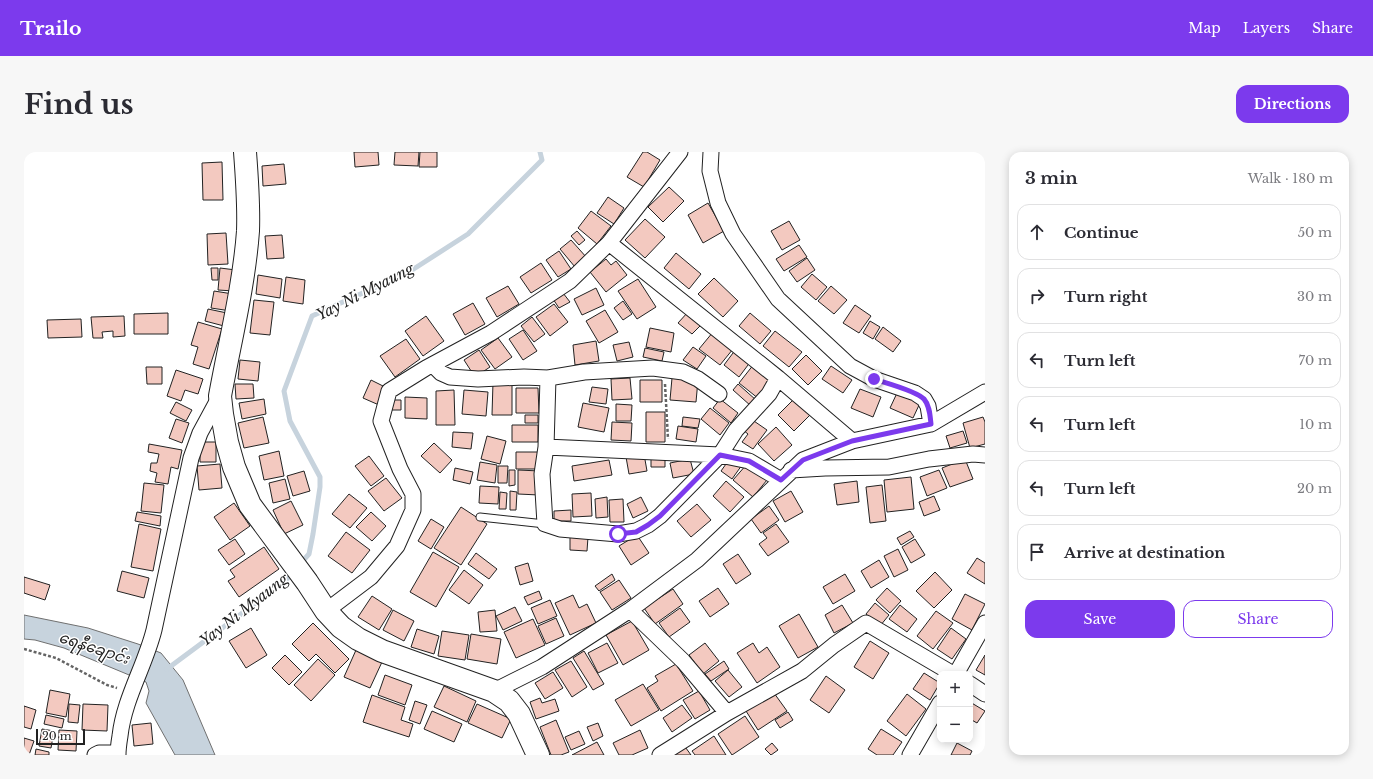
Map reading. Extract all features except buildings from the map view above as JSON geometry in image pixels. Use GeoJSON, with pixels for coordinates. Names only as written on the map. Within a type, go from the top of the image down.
{"type":"FeatureCollection","features":[{"type":"Feature","properties":{"kind":"main road"},"geometry":{"type":"LineString","coordinates":[[245,152],[248,192],[248,231],[242,282],[220,396],[227,442],[234,467],[250,505],[307,582],[326,611],[341,627],[358,639],[382,651],[494,692],[509,702],[520,714],[538,755]]}},
{"type":"Feature","properties":{"kind":"street"},"geometry":{"type":"LineString","coordinates":[[326,611],[370,577],[397,546],[413,510],[413,494],[380,421],[388,392],[491,333],[570,281],[609,243],[680,152]]}},
{"type":"Feature","properties":{"kind":"street"},"geometry":{"type":"LineString","coordinates":[[712,152],[710,172],[718,203],[733,234],[778,299],[850,366],[874,379],[915,393],[924,399],[928,406],[931,424]]}},
{"type":"Feature","properties":{"kind":"street"},"geometry":{"type":"LineString","coordinates":[[609,243],[778,378],[852,441]]}},
{"type":"Feature","properties":{"kind":"street"},"geometry":{"type":"LineString","coordinates":[[433,365],[441,373],[450,377],[478,379],[524,377],[548,378],[584,372],[653,368],[664,369],[684,372],[698,379],[718,394]]}},
{"type":"Feature","properties":{"kind":"street"},"geometry":{"type":"LineString","coordinates":[[548,378],[546,447],[542,474],[545,524],[560,529],[618,534],[636,532],[660,516],[720,455],[736,430],[769,394],[778,378]]}},
{"type":"Feature","properties":{"kind":"street"},"geometry":{"type":"LineString","coordinates":[[494,692],[542,667],[630,610],[697,560],[803,460],[852,441],[931,424],[985,392]]}},
{"type":"Feature","properties":{"kind":"street"},"geometry":{"type":"LineString","coordinates":[[95,755],[99,753],[118,754],[124,711],[151,643],[191,458],[200,433],[220,396]]}},
{"type":"Feature","properties":{"kind":"street"},"geometry":{"type":"LineString","coordinates":[[546,447],[720,455],[749,461],[786,475],[825,468],[889,467],[929,459],[973,454],[985,455]]}},
{"type":"Feature","properties":{"kind":"street"},"geometry":{"type":"LineString","coordinates":[[630,610],[683,661],[727,713]]}},
{"type":"Feature","properties":{"kind":"street"},"geometry":{"type":"LineString","coordinates":[[660,755],[727,713],[802,671],[834,645],[866,623],[950,671]]}},
{"type":"Feature","properties":{"kind":"street"},"geometry":{"type":"LineString","coordinates":[[957,671],[985,623]]}},
{"type":"Feature","properties":{"kind":"street"},"geometry":{"type":"LineString","coordinates":[[973,686],[985,694]]}},
{"type":"Feature","properties":{"kind":"street"},"geometry":{"type":"LineString","coordinates":[[910,755],[938,707]]}},
{"type":"Feature","properties":{"kind":"lane"},"geometry":{"type":"LineString","coordinates":[[480,517],[545,524]]}},
{"type":"Feature","properties":{"kind":"path"},"geometry":{"type":"LineString","coordinates":[[664,369],[669,453]]}},
{"type":"Feature","properties":{"kind":"path"},"geometry":{"type":"LineString","coordinates":[[24,649],[56,658],[107,685],[134,686]]}},
{"type":"Feature","properties":{"kind":"water","name":"ရေနီချောင်း"},"geometry":{"type":"Polygon","coordinates":[[[24,615],[88,628],[161,653],[183,680],[215,755],[175,755],[146,703],[149,691],[146,682],[64,648],[35,640],[24,639],[24,615]]]}},
{"type":"Feature","properties":{"kind":"waterway","name":"Yay Ni Myaung"},"geometry":{"type":"LineString","coordinates":[[300,564],[309,554],[320,487],[320,477],[290,421],[284,391],[312,316],[409,272],[468,234],[542,160],[540,152]]}},
{"type":"Feature","properties":{"kind":"waterway","name":"Yay Ni Myaung"},"geometry":{"type":"LineString","coordinates":[[167,669],[284,582],[294,572]]}},
{"type":"Feature","properties":{"kind":"route"},"geometry":{"type":"LineString","coordinates":[[618,534],[636,532],[660,516],[720,455],[736,457],[749,461],[781,480],[803,460],[852,441],[931,424],[928,406],[924,399],[915,393],[874,379]]}}]}
